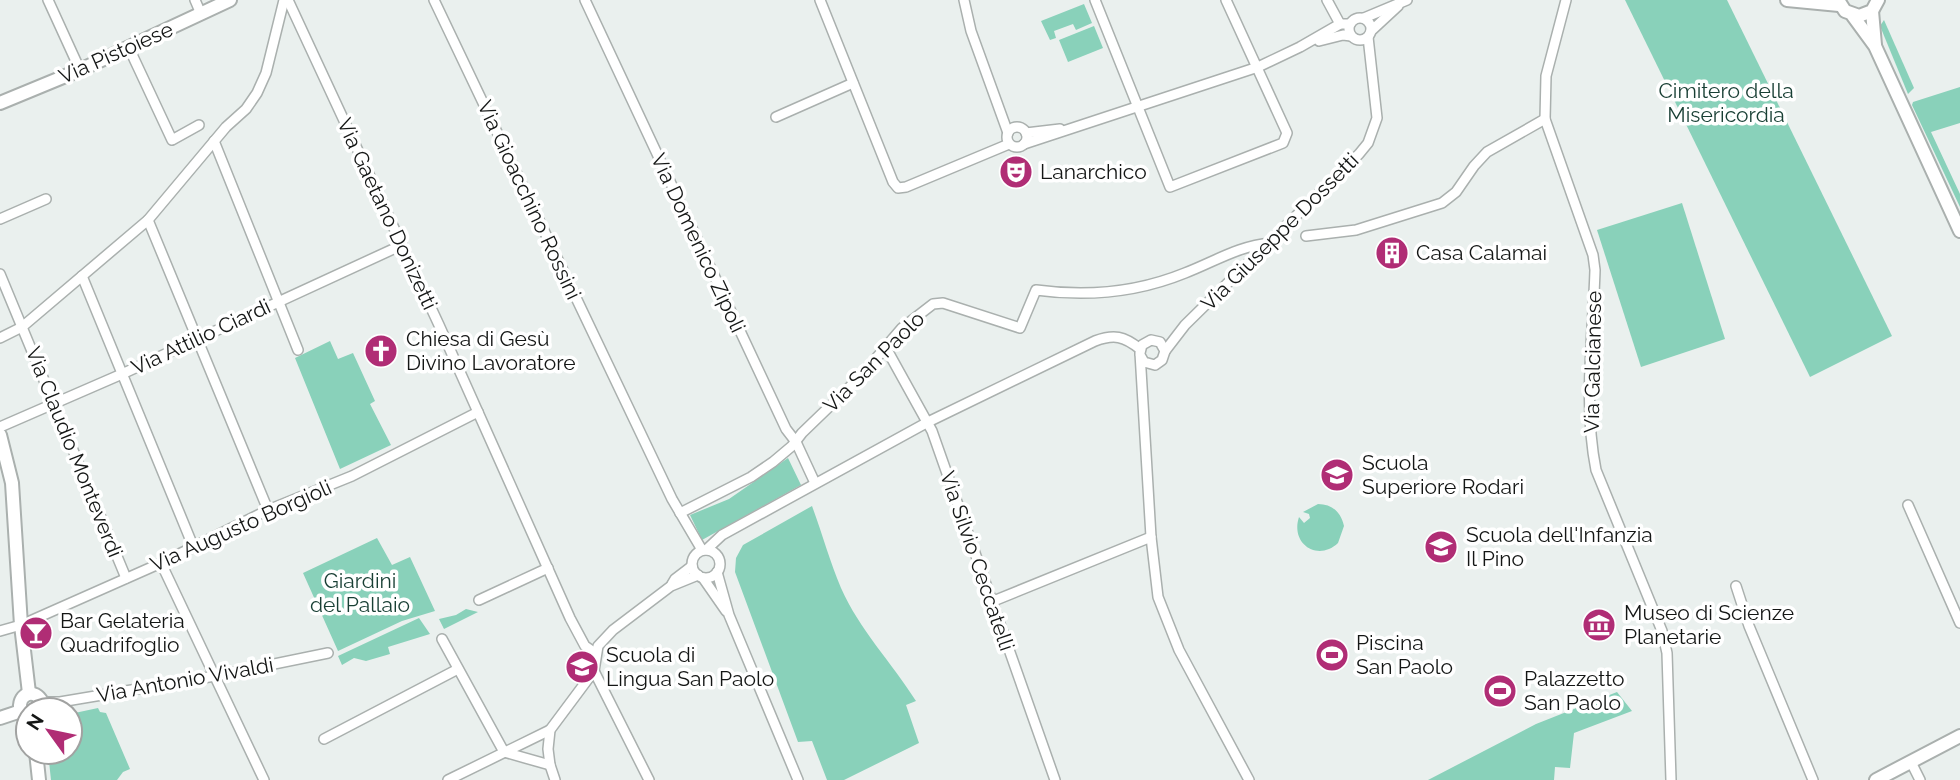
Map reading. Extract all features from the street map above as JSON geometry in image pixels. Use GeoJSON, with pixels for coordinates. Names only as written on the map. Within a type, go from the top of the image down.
{"type":"FeatureCollection","features":[{"type":"Feature","properties":{"kind":"street"},"geometry":{"type":"LineString","coordinates":[[48,0],[80,70]]}},
{"type":"Feature","properties":{"kind":"street"},"geometry":{"type":"LineString","coordinates":[[194,0],[201,14]]}},
{"type":"Feature","properties":{"kind":"street","name":"Via Pistoiese"},"geometry":{"type":"LineString","coordinates":[[0,103],[80,70],[230,0]]}},
{"type":"Feature","properties":{"kind":"street"},"geometry":{"type":"LineString","coordinates":[[0,338],[22,327],[148,220],[226,127],[246,109],[257,93],[265,73],[286,0]]}},
{"type":"Feature","properties":{"kind":"street","name":"Via Gaetano Donizetti"},"geometry":{"type":"LineString","coordinates":[[286,0],[548,568],[586,646],[595,653]]}},
{"type":"Feature","properties":{"kind":"street","name":"Via Gioacchino Rossini"},"geometry":{"type":"LineString","coordinates":[[434,0],[680,513]]}},
{"type":"Feature","properties":{"kind":"street","name":"Via Domenico Zipoli"},"geometry":{"type":"LineString","coordinates":[[585,0],[786,429],[796,442],[815,483]]}},
{"type":"Feature","properties":{"kind":"street"},"geometry":{"type":"LineString","coordinates":[[820,0],[893,182],[898,188],[1009,144],[1016,147],[1048,138],[1069,127],[1258,67],[1354,19],[1364,18],[1404,1]]}},
{"type":"Feature","properties":{"kind":"street"},"geometry":{"type":"LineString","coordinates":[[964,0],[971,31],[1008,133],[1009,144]]}},
{"type":"Feature","properties":{"kind":"street"},"geometry":{"type":"LineString","coordinates":[[1095,0],[1170,187],[1286,140],[1287,133],[1226,0]]}},
{"type":"Feature","properties":{"kind":"street"},"geometry":{"type":"LineString","coordinates":[[1327,0],[1368,54]]}},
{"type":"Feature","properties":{"kind":"street","name":"Via Galcianese"},"geometry":{"type":"LineString","coordinates":[[1566,0],[1546,76],[1545,119],[1593,255],[1595,270],[1590,395],[1592,449],[1600,481],[1662,631],[1667,653],[1671,780]]}},
{"type":"Feature","properties":{"kind":"street","name":"Via Galcianese"},"geometry":{"type":"LineString","coordinates":[[1559,23],[1574,0]]}},
{"type":"Feature","properties":{"kind":"street"},"geometry":{"type":"LineString","coordinates":[[1787,0],[1839,2],[1845,12],[1853,16],[1859,16],[1876,3]]}},
{"type":"Feature","properties":{"kind":"street"},"geometry":{"type":"LineString","coordinates":[[1300,47],[1332,37],[1343,35],[1354,38],[1370,34],[1404,1]]}},
{"type":"Feature","properties":{"kind":"street"},"geometry":{"type":"LineString","coordinates":[[1875,46],[1876,3]]}},
{"type":"Feature","properties":{"kind":"street"},"geometry":{"type":"LineString","coordinates":[[1853,16],[1875,46],[1960,231]]}},
{"type":"Feature","properties":{"kind":"street"},"geometry":{"type":"LineString","coordinates":[[1364,18],[1371,25],[1370,34]]}},
{"type":"Feature","properties":{"kind":"street","name":"Via Giuseppe Dossetti"},"geometry":{"type":"LineString","coordinates":[[1162,346],[1271,243],[1368,143],[1377,118],[1368,54],[1370,34]]}},
{"type":"Feature","properties":{"kind":"street"},"geometry":{"type":"LineString","coordinates":[[129,48],[172,140],[199,125]]}},
{"type":"Feature","properties":{"kind":"street"},"geometry":{"type":"LineString","coordinates":[[776,117],[853,83]]}},
{"type":"Feature","properties":{"kind":"street"},"geometry":{"type":"LineString","coordinates":[[1306,236],[1356,230],[1442,202],[1457,192],[1474,166],[1488,152],[1545,119]]}},
{"type":"Feature","properties":{"kind":"street"},"geometry":{"type":"LineString","coordinates":[[1008,133],[1017,127],[1026,133],[1069,127]]}},
{"type":"Feature","properties":{"kind":"street"},"geometry":{"type":"LineString","coordinates":[[1024,144],[1026,133]]}},
{"type":"Feature","properties":{"kind":"street"},"geometry":{"type":"LineString","coordinates":[[214,141],[298,350]]}},
{"type":"Feature","properties":{"kind":"street"},"geometry":{"type":"LineString","coordinates":[[0,219],[46,199]]}},
{"type":"Feature","properties":{"kind":"street"},"geometry":{"type":"LineString","coordinates":[[148,220],[268,510]]}},
{"type":"Feature","properties":{"kind":"street","name":"Via San Paolo"},"geometry":{"type":"LineString","coordinates":[[680,513],[751,477],[773,462],[796,442],[902,328],[936,303],[1020,328],[1036,290],[1065,294],[1120,291],[1151,286],[1249,245],[1271,243]]}},
{"type":"Feature","properties":{"kind":"street","name":"Via Attilio Ciardi"},"geometry":{"type":"LineString","coordinates":[[0,436],[55,404],[401,245]]}},
{"type":"Feature","properties":{"kind":"street","name":"Via Claudio Monteverdi"},"geometry":{"type":"LineString","coordinates":[[0,274],[126,578]]}},
{"type":"Feature","properties":{"kind":"street"},"geometry":{"type":"LineString","coordinates":[[82,276],[193,547]]}},
{"type":"Feature","properties":{"kind":"street"},"geometry":{"type":"LineString","coordinates":[[671,586],[675,579],[692,566],[694,557],[722,535],[928,422],[1107,336],[1123,337],[1140,352],[1144,362],[1154,365]]}},
{"type":"Feature","properties":{"kind":"street"},"geometry":{"type":"LineString","coordinates":[[1143,379],[1154,365],[1162,360],[1162,346],[1148,340],[1140,352],[1140,370],[1143,379],[1151,537],[1156,585],[1164,618],[1249,780]]}},
{"type":"Feature","properties":{"kind":"street","name":"Via Silvio Ceccatelli"},"geometry":{"type":"LineString","coordinates":[[886,348],[928,422],[1055,780]]}},
{"type":"Feature","properties":{"kind":"street","name":"Via Augusto Borgioli"},"geometry":{"type":"LineString","coordinates":[[0,631],[20,625],[161,563],[268,510],[352,476],[478,412]]}},
{"type":"Feature","properties":{"kind":"street"},"geometry":{"type":"LineString","coordinates":[[0,436],[12,483],[20,625],[29,693]]}},
{"type":"Feature","properties":{"kind":"street"},"geometry":{"type":"LineString","coordinates":[[1908,505],[1960,623]]}},
{"type":"Feature","properties":{"kind":"street"},"geometry":{"type":"LineString","coordinates":[[680,513],[704,550],[717,555]]}},
{"type":"Feature","properties":{"kind":"street"},"geometry":{"type":"LineString","coordinates":[[734,529],[721,543],[717,555],[720,563],[718,572],[729,615],[798,780]]}},
{"type":"Feature","properties":{"kind":"street"},"geometry":{"type":"LineString","coordinates":[[991,602],[1151,537]]}},
{"type":"Feature","properties":{"kind":"street"},"geometry":{"type":"LineString","coordinates":[[161,563],[264,780]]}},
{"type":"Feature","properties":{"kind":"street"},"geometry":{"type":"LineString","coordinates":[[692,566],[729,615]]}},
{"type":"Feature","properties":{"kind":"street"},"geometry":{"type":"LineString","coordinates":[[479,600],[548,568]]}},
{"type":"Feature","properties":{"kind":"street"},"geometry":{"type":"LineString","coordinates":[[649,780],[594,671],[595,653],[613,629],[671,586],[700,577],[709,578],[718,572]]}},
{"type":"Feature","properties":{"kind":"street"},"geometry":{"type":"LineString","coordinates":[[1736,586],[1749,625],[1813,780]]}},
{"type":"Feature","properties":{"kind":"street"},"geometry":{"type":"LineString","coordinates":[[442,639],[504,752],[550,765]]}},
{"type":"Feature","properties":{"kind":"street","name":"Via Antonio Vivaldi"},"geometry":{"type":"LineString","coordinates":[[84,698],[215,676],[328,653]]}},
{"type":"Feature","properties":{"kind":"street"},"geometry":{"type":"LineString","coordinates":[[324,739],[458,669]]}},
{"type":"Feature","properties":{"kind":"street"},"geometry":{"type":"LineString","coordinates":[[448,780],[550,730],[594,671]]}},
{"type":"Feature","properties":{"kind":"street"},"geometry":{"type":"LineString","coordinates":[[23,696],[29,693],[38,696]]}},
{"type":"Feature","properties":{"kind":"street"},"geometry":{"type":"LineString","coordinates":[[550,730],[548,749],[555,780]]}},
{"type":"Feature","properties":{"kind":"street"},"geometry":{"type":"LineString","coordinates":[[1876,780],[1960,736]]}},
{"type":"Feature","properties":{"kind":"street"},"geometry":{"type":"LineString","coordinates":[[1911,762],[1920,780]]}},
{"type":"Feature","properties":{"kind":"green space","name":"Cimitero della Misericordia"},"geometry":{"type":"Polygon","coordinates":[[[1625,0],[1727,0],[1892,336],[1810,377],[1625,0]]]}},
{"type":"Feature","properties":{"kind":"green space"},"geometry":{"type":"Polygon","coordinates":[[[1084,4],[1092,23],[1076,30],[1073,24],[1054,31],[1056,38],[1050,40],[1041,21],[1084,4]]]}},
{"type":"Feature","properties":{"kind":"green space"},"geometry":{"type":"Polygon","coordinates":[[[1884,20],[1914,88],[1908,94],[1880,26],[1884,20]]]}},
{"type":"Feature","properties":{"kind":"green space"},"geometry":{"type":"Polygon","coordinates":[[[1094,26],[1103,48],[1068,62],[1059,40],[1094,26]]]}},
{"type":"Feature","properties":{"kind":"green space"},"geometry":{"type":"Polygon","coordinates":[[[1960,87],[1960,123],[1931,132],[1960,194],[1960,207],[1912,105],[1913,102],[1960,87]]]}},
{"type":"Feature","properties":{"kind":"green space"},"geometry":{"type":"Polygon","coordinates":[[[1682,203],[1725,339],[1641,367],[1597,230],[1682,203]]]}},
{"type":"Feature","properties":{"kind":"green space"},"geometry":{"type":"Polygon","coordinates":[[[330,341],[338,359],[353,353],[375,401],[370,404],[391,445],[340,469],[295,358],[330,341]]]}},
{"type":"Feature","properties":{"kind":"green space"},"geometry":{"type":"Polygon","coordinates":[[[788,458],[801,485],[702,540],[690,515],[729,499],[788,458]]]}},
{"type":"Feature","properties":{"kind":"green space"},"geometry":{"type":"Polygon","coordinates":[[[1318,504],[1328,505],[1335,510],[1344,526],[1338,543],[1322,551],[1314,550],[1302,542],[1297,527],[1299,517],[1304,523],[1310,518],[1309,514],[1303,512],[1318,504]]]}},
{"type":"Feature","properties":{"kind":"green space"},"geometry":{"type":"Polygon","coordinates":[[[812,506],[848,603],[916,701],[906,705],[919,743],[844,780],[827,780],[812,741],[798,742],[735,572],[736,558],[743,545],[812,506]]]}},
{"type":"Feature","properties":{"kind":"green space","name":"Giardini del Pallaio"},"geometry":{"type":"Polygon","coordinates":[[[377,538],[392,565],[410,557],[435,611],[402,621],[338,651],[303,573],[377,538]]]}},
{"type":"Feature","properties":{"kind":"green space"},"geometry":{"type":"Polygon","coordinates":[[[466,609],[478,612],[444,629],[439,619],[456,615],[466,609]]]}},
{"type":"Feature","properties":{"kind":"green space"},"geometry":{"type":"Polygon","coordinates":[[[419,618],[430,634],[388,647],[390,654],[366,661],[354,658],[342,665],[338,656],[419,618]]]}},
{"type":"Feature","properties":{"kind":"green space"},"geometry":{"type":"Polygon","coordinates":[[[1617,692],[1632,711],[1574,733],[1570,768],[1555,767],[1554,780],[1428,780],[1536,724],[1617,692]]]}},
{"type":"Feature","properties":{"kind":"green space"},"geometry":{"type":"Polygon","coordinates":[[[98,708],[100,712],[106,713],[130,769],[123,772],[117,780],[51,780],[50,766],[84,766],[84,711],[98,708]]]}},
{"type":"Feature","properties":{"kind":"place","name":"Lanarchico"},"geometry":{"type":"Point","coordinates":[1016,172]}},
{"type":"Feature","properties":{"kind":"place","name":"Casa Calamai"},"geometry":{"type":"Point","coordinates":[1392,253]}},
{"type":"Feature","properties":{"kind":"place","name":"Chiesa di Gesù Divino Lavoratore"},"geometry":{"type":"Point","coordinates":[381,351]}},
{"type":"Feature","properties":{"kind":"place","name":"Scuola Superiore Rodari"},"geometry":{"type":"Point","coordinates":[1337,475]}},
{"type":"Feature","properties":{"kind":"place","name":"Scuola dell'Infanzia Il Pino"},"geometry":{"type":"Point","coordinates":[1441,547]}},
{"type":"Feature","properties":{"kind":"place","name":"Museo di Scienze Planetarie"},"geometry":{"type":"Point","coordinates":[1599,625]}},
{"type":"Feature","properties":{"kind":"place","name":"Bar Gelateria Quadrifoglio"},"geometry":{"type":"Point","coordinates":[36,633]}},
{"type":"Feature","properties":{"kind":"place","name":"Piscina San Paolo"},"geometry":{"type":"Point","coordinates":[1332,655]}},
{"type":"Feature","properties":{"kind":"place","name":"Scuola di Lingua San Paolo"},"geometry":{"type":"Point","coordinates":[582,667]}},
{"type":"Feature","properties":{"kind":"place","name":"Palazzetto San Paolo"},"geometry":{"type":"Point","coordinates":[1500,691]}}]}
